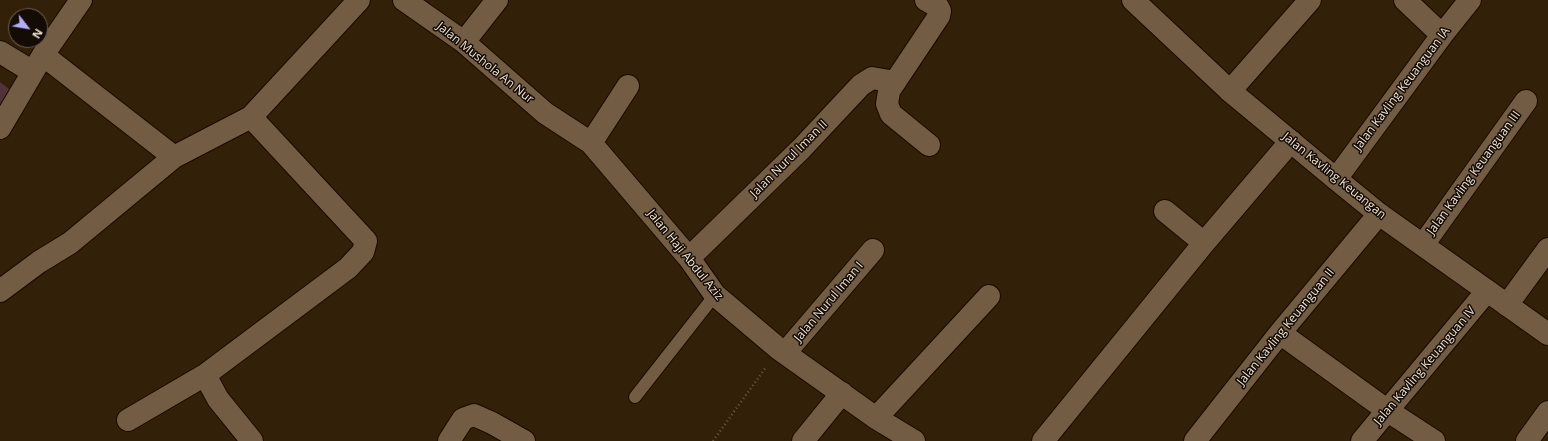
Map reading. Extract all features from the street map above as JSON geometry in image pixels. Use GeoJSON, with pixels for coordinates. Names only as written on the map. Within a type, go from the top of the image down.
{"type":"FeatureCollection","features":[{"type":"Feature","properties":{"kind":"street"},"geometry":{"type":"LineString","coordinates":[[0,128],[38,64],[81,0]]}},
{"type":"Feature","properties":{"kind":"street"},"geometry":{"type":"LineString","coordinates":[[0,291],[39,262],[70,243],[174,158],[251,117],[359,0]]}},
{"type":"Feature","properties":{"kind":"street","name":"Jalan Mushola An Nur"},"geometry":{"type":"LineString","coordinates":[[404,0],[464,42],[545,112]]}},
{"type":"Feature","properties":{"kind":"street"},"geometry":{"type":"LineString","coordinates":[[464,42],[497,0]]}},
{"type":"Feature","properties":{"kind":"street"},"geometry":{"type":"LineString","coordinates":[[926,0],[938,7],[940,16],[889,90],[887,104],[891,114],[929,145]]}},
{"type":"Feature","properties":{"kind":"street","name":"Jalan Kavling Keuangan"},"geometry":{"type":"LineString","coordinates":[[1133,0],[1230,91],[1336,179],[1380,214],[1548,334]]}},
{"type":"Feature","properties":{"kind":"street"},"geometry":{"type":"LineString","coordinates":[[1230,91],[1310,0]]}},
{"type":"Feature","properties":{"kind":"street"},"geometry":{"type":"LineString","coordinates":[[1406,0],[1442,34]]}},
{"type":"Feature","properties":{"kind":"street","name":"Jalan Kavling Keuanguan IA"},"geometry":{"type":"LineString","coordinates":[[1336,179],[1442,34],[1470,0]]}},
{"type":"Feature","properties":{"kind":"street"},"geometry":{"type":"LineString","coordinates":[[0,52],[38,64],[174,158]]}},
{"type":"Feature","properties":{"kind":"street","name":"Jalan Nurul Iman II"},"geometry":{"type":"LineString","coordinates":[[689,258],[801,149],[861,85],[872,78],[895,82]]}},
{"type":"Feature","properties":{"kind":"street"},"geometry":{"type":"LineString","coordinates":[[591,143],[628,86]]}},
{"type":"Feature","properties":{"kind":"street","name":"Jalan Kavling Keuanguan III"},"geometry":{"type":"LineString","coordinates":[[1423,245],[1526,101]]}},
{"type":"Feature","properties":{"kind":"street","name":"Jalan Haji Abdul Aziz"},"geometry":{"type":"LineString","coordinates":[[545,112],[591,143],[689,258],[715,295],[782,351],[876,418],[914,441]]}},
{"type":"Feature","properties":{"kind":"street"},"geometry":{"type":"LineString","coordinates":[[128,420],[205,375],[348,268],[363,252],[366,241],[251,117]]}},
{"type":"Feature","properties":{"kind":"street"},"geometry":{"type":"LineString","coordinates":[[1043,441],[1204,243],[1291,141]]}},
{"type":"Feature","properties":{"kind":"street"},"geometry":{"type":"LineString","coordinates":[[1166,211],[1204,243]]}},
{"type":"Feature","properties":{"kind":"street","name":"Jalan Kavling Keuanguan II"},"geometry":{"type":"LineString","coordinates":[[1195,441],[1280,333],[1380,214]]}},
{"type":"Feature","properties":{"kind":"street"},"geometry":{"type":"LineString","coordinates":[[1507,305],[1548,249]]}},
{"type":"Feature","properties":{"kind":"street","name":"Jalan Nurul Iman I"},"geometry":{"type":"LineString","coordinates":[[782,351],[872,250]]}},
{"type":"Feature","properties":{"kind":"street","name":"Jalan Kavling Keuanguan IV"},"geometry":{"type":"LineString","coordinates":[[1362,441],[1487,291]]}},
{"type":"Feature","properties":{"kind":"street"},"geometry":{"type":"LineString","coordinates":[[876,418],[989,296]]}},
{"type":"Feature","properties":{"kind":"street"},"geometry":{"type":"LineString","coordinates":[[1280,333],[1388,411],[1434,441]]}},
{"type":"Feature","properties":{"kind":"street"},"geometry":{"type":"LineString","coordinates":[[205,375],[218,399],[252,441]]}},
{"type":"Feature","properties":{"kind":"street"},"geometry":{"type":"LineString","coordinates":[[803,441],[842,393]]}},
{"type":"Feature","properties":{"kind":"street"},"geometry":{"type":"LineString","coordinates":[[1527,441],[1548,412]]}},
{"type":"Feature","properties":{"kind":"street"},"geometry":{"type":"LineString","coordinates":[[449,441],[463,419],[474,415],[492,422],[524,441]]}},
{"type":"Feature","properties":{"kind":"lane"},"geometry":{"type":"LineString","coordinates":[[635,397],[715,295]]}},
{"type":"Feature","properties":{"kind":"path"},"geometry":{"type":"LineString","coordinates":[[713,441],[782,351]]}},
{"type":"Feature","properties":{"kind":"shaded area"},"geometry":{"type":"Polygon","coordinates":[[[0,82],[17,95],[0,119],[0,82]]]}}]}
